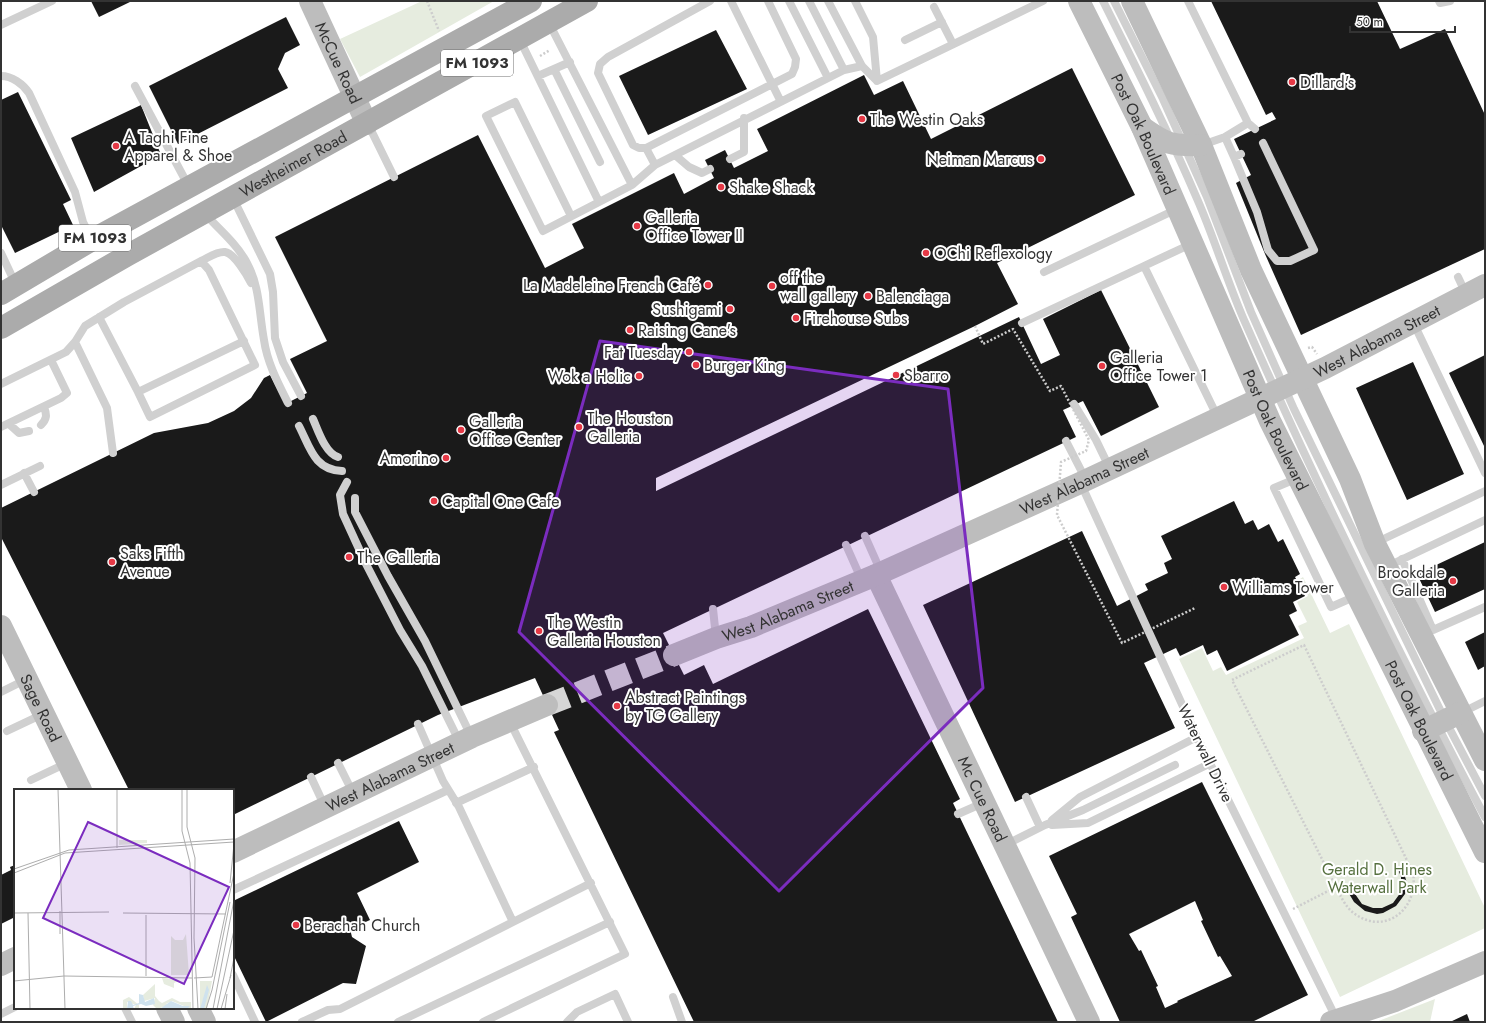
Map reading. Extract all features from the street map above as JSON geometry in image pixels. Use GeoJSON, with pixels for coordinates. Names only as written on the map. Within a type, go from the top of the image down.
{"type":"FeatureCollection","features":[{"type":"Feature","properties":{"kind":"main road","name":"McCue Road"},"geometry":{"type":"LineString","coordinates":[[310,1],[367,124]]}},
{"type":"Feature","properties":{"kind":"main road","name":"Westheimer Road"},"geometry":{"type":"LineString","coordinates":[[9,289],[96,238],[356,98],[531,1]]}},
{"type":"Feature","properties":{"kind":"main road"},"geometry":{"type":"LineString","coordinates":[[519,37],[520,31],[526,24],[541,15],[587,1]]}},
{"type":"Feature","properties":{"kind":"main road","name":"Post Oak Boulevard"},"geometry":{"type":"LineString","coordinates":[[1079,1],[1142,127],[1194,243],[1281,389],[1350,479],[1375,544],[1394,563],[1441,722],[1485,852]]}},
{"type":"Feature","properties":{"kind":"main road","name":"Post Oak Boulevard"},"geometry":{"type":"LineString","coordinates":[[1132,1],[1186,145],[1251,270],[1281,389],[1298,478],[1356,596],[1441,722],[1485,760]]}},
{"type":"Feature","properties":{"kind":"main road","name":"Westheimer Road"},"geometry":{"type":"LineString","coordinates":[[1,328],[128,255],[492,54],[519,37]]}},
{"type":"Feature","properties":{"kind":"main road"},"geometry":{"type":"LineString","coordinates":[[1142,127],[1161,140],[1186,145]]}},
{"type":"Feature","properties":{"kind":"main road"},"geometry":{"type":"LineString","coordinates":[[128,255],[134,237],[155,225],[190,187]]}},
{"type":"Feature","properties":{"kind":"main road"},"geometry":{"type":"LineString","coordinates":[[62,292],[101,251],[102,244],[96,238]]}},
{"type":"Feature","properties":{"kind":"main road","name":"West Alabama Street"},"geometry":{"type":"LineString","coordinates":[[674,655],[716,638],[751,627],[873,576],[1083,482],[1281,389],[1412,322],[1470,286]]}},
{"type":"Feature","properties":{"kind":"main road","name":"Mc Cue Road"},"geometry":{"type":"LineString","coordinates":[[873,576],[984,802],[1089,1022]]}},
{"type":"Feature","properties":{"kind":"main road","name":"Sage Road"},"geometry":{"type":"LineString","coordinates":[[1,626],[81,789]]}},
{"type":"Feature","properties":{"kind":"main road","name":"West Alabama Street"},"geometry":{"type":"LineString","coordinates":[[234,852],[466,740],[509,720],[547,705]]}},
{"type":"Feature","properties":{"kind":"main road"},"geometry":{"type":"LineString","coordinates":[[1,965],[14,958]]}},
{"type":"Feature","properties":{"kind":"main road"},"geometry":{"type":"LineString","coordinates":[[1336,1021],[1395,1001],[1485,962]]}},
{"type":"Feature","properties":{"kind":"main road"},"geometry":{"type":"LineString","coordinates":[[168,1009],[174,1022]]}},
{"type":"Feature","properties":{"kind":"main road"},"geometry":{"type":"LineString","coordinates":[[198,1009],[205,1022]]}},
{"type":"Feature","properties":{"kind":"lane"},"geometry":{"type":"LineString","coordinates":[[1,25],[52,1]]}},
{"type":"Feature","properties":{"kind":"lane"},"geometry":{"type":"LineString","coordinates":[[710,1],[608,57],[600,64],[598,73],[633,145],[639,148],[646,148],[792,74],[796,67],[796,59],[768,1]]}},
{"type":"Feature","properties":{"kind":"lane"},"geometry":{"type":"LineString","coordinates":[[731,1],[780,100]]}},
{"type":"Feature","properties":{"kind":"lane"},"geometry":{"type":"LineString","coordinates":[[789,1],[828,78]]}},
{"type":"Feature","properties":{"kind":"lane"},"geometry":{"type":"LineString","coordinates":[[808,1],[844,70]]}},
{"type":"Feature","properties":{"kind":"lane"},"geometry":{"type":"LineString","coordinates":[[828,1],[862,66],[877,81]]}},
{"type":"Feature","properties":{"kind":"lane"},"geometry":{"type":"LineString","coordinates":[[855,1],[873,37],[877,81]]}},
{"type":"Feature","properties":{"kind":"lane"},"geometry":{"type":"LineString","coordinates":[[877,81],[1043,1]]}},
{"type":"Feature","properties":{"kind":"lane"},"geometry":{"type":"LineString","coordinates":[[1103,1],[1186,145]]}},
{"type":"Feature","properties":{"kind":"lane"},"geometry":{"type":"LineString","coordinates":[[1114,1],[1186,145],[1199,204],[1242,316],[1281,389],[1485,817]]}},
{"type":"Feature","properties":{"kind":"lane"},"geometry":{"type":"LineString","coordinates":[[1188,1],[1248,123],[1255,129]]}},
{"type":"Feature","properties":{"kind":"lane"},"geometry":{"type":"LineString","coordinates":[[1440,1],[1440,3],[1450,1]]}},
{"type":"Feature","properties":{"kind":"lane"},"geometry":{"type":"LineString","coordinates":[[934,7],[953,44]]}},
{"type":"Feature","properties":{"kind":"lane"},"geometry":{"type":"LineString","coordinates":[[551,11],[570,62],[632,185]]}},
{"type":"Feature","properties":{"kind":"lane"},"geometry":{"type":"LineString","coordinates":[[905,40],[942,22]]}},
{"type":"Feature","properties":{"kind":"lane"},"geometry":{"type":"LineString","coordinates":[[519,37],[600,202]]}},
{"type":"Feature","properties":{"kind":"lane"},"geometry":{"type":"LineString","coordinates":[[538,76],[570,62]]}},
{"type":"Feature","properties":{"kind":"lane"},"geometry":{"type":"LineString","coordinates":[[571,216],[515,102],[486,116],[543,231],[632,185],[655,165],[744,118],[844,70],[862,66]]}},
{"type":"Feature","properties":{"kind":"lane"},"geometry":{"type":"LineString","coordinates":[[554,69],[600,162]]}},
{"type":"Feature","properties":{"kind":"lane"},"geometry":{"type":"LineString","coordinates":[[1,76],[6,76],[18,82],[30,93],[75,192],[83,222],[96,238]]}},
{"type":"Feature","properties":{"kind":"lane"},"geometry":{"type":"LineString","coordinates":[[135,86],[190,187]]}},
{"type":"Feature","properties":{"kind":"lane"},"geometry":{"type":"LineString","coordinates":[[730,159],[744,152],[744,118]]}},
{"type":"Feature","properties":{"kind":"lane"},"geometry":{"type":"LineString","coordinates":[[1186,145],[1224,137],[1248,123]]}},
{"type":"Feature","properties":{"kind":"lane"},"geometry":{"type":"LineString","coordinates":[[367,124],[394,177]]}},
{"type":"Feature","properties":{"kind":"lane"},"geometry":{"type":"LineString","coordinates":[[1224,137],[1237,155],[1257,212],[1268,250],[1277,261],[1290,261],[1314,250],[1263,144]]}},
{"type":"Feature","properties":{"kind":"lane"},"geometry":{"type":"LineString","coordinates":[[646,148],[655,165]]}},
{"type":"Feature","properties":{"kind":"lane"},"geometry":{"type":"LineString","coordinates":[[675,154],[689,167],[702,173],[710,169]]}},
{"type":"Feature","properties":{"kind":"lane"},"geometry":{"type":"LineString","coordinates":[[233,198],[270,274],[273,292],[275,338],[282,362],[301,396]]}},
{"type":"Feature","properties":{"kind":"lane"},"geometry":{"type":"LineString","coordinates":[[1044,272],[1179,208]]}},
{"type":"Feature","properties":{"kind":"lane"},"geometry":{"type":"LineString","coordinates":[[205,213],[240,251],[254,278],[259,300],[264,341],[271,367],[288,403]]}},
{"type":"Feature","properties":{"kind":"lane"},"geometry":{"type":"LineString","coordinates":[[1022,323],[1194,243]]}},
{"type":"Feature","properties":{"kind":"lane"},"geometry":{"type":"LineString","coordinates":[[1,384],[66,352],[75,342],[85,326],[99,317],[124,302],[216,254],[224,252],[232,255],[248,277],[259,300]]}},
{"type":"Feature","properties":{"kind":"lane"},"geometry":{"type":"LineString","coordinates":[[1,253],[9,289]]}},
{"type":"Feature","properties":{"kind":"lane"},"geometry":{"type":"LineString","coordinates":[[99,317],[150,417],[255,365],[209,270],[201,262]]}},
{"type":"Feature","properties":{"kind":"lane"},"geometry":{"type":"LineString","coordinates":[[1144,266],[1218,418]]}},
{"type":"Feature","properties":{"kind":"lane"},"geometry":{"type":"LineString","coordinates":[[1412,322],[1485,473]]}},
{"type":"Feature","properties":{"kind":"lane"},"geometry":{"type":"LineString","coordinates":[[138,392],[244,341]]}},
{"type":"Feature","properties":{"kind":"lane"},"geometry":{"type":"LineString","coordinates":[[75,342],[107,408],[113,453]]}},
{"type":"Feature","properties":{"kind":"lane"},"geometry":{"type":"LineString","coordinates":[[5,426],[61,398],[67,393],[51,360]]}},
{"type":"Feature","properties":{"kind":"lane"},"geometry":{"type":"LineString","coordinates":[[1074,404],[1096,440],[1110,469]]}},
{"type":"Feature","properties":{"kind":"lane"},"geometry":{"type":"LineString","coordinates":[[40,425],[45,421],[46,413],[44,407]]}},
{"type":"Feature","properties":{"kind":"lane"},"geometry":{"type":"LineString","coordinates":[[313,419],[328,449],[333,456],[338,457]]}},
{"type":"Feature","properties":{"kind":"lane"},"geometry":{"type":"LineString","coordinates":[[5,426],[19,432],[29,431]]}},
{"type":"Feature","properties":{"kind":"lane"},"geometry":{"type":"LineString","coordinates":[[299,426],[322,466],[330,471],[342,471]]}},
{"type":"Feature","properties":{"kind":"lane","name":"Waterwall Drive"},"geometry":{"type":"LineString","coordinates":[[1066,441],[1197,737],[1285,914],[1336,1021]]}},
{"type":"Feature","properties":{"kind":"lane"},"geometry":{"type":"LineString","coordinates":[[1,485],[40,466]]}},
{"type":"Feature","properties":{"kind":"lane"},"geometry":{"type":"LineString","coordinates":[[24,473],[34,492]]}},
{"type":"Feature","properties":{"kind":"lane"},"geometry":{"type":"LineString","coordinates":[[347,482],[340,495],[343,514],[365,562],[400,630],[466,740]]}},
{"type":"Feature","properties":{"kind":"lane"},"geometry":{"type":"LineString","coordinates":[[1375,544],[1485,491]]}},
{"type":"Feature","properties":{"kind":"lane"},"geometry":{"type":"LineString","coordinates":[[355,498],[355,512],[388,576],[425,641],[466,740]]}},
{"type":"Feature","properties":{"kind":"lane"},"geometry":{"type":"LineString","coordinates":[[1485,520],[1394,563],[1433,630],[1485,607]]}},
{"type":"Feature","properties":{"kind":"lane"},"geometry":{"type":"LineString","coordinates":[[865,536],[873,576]]}},
{"type":"Feature","properties":{"kind":"lane"},"geometry":{"type":"LineString","coordinates":[[846,545],[873,576]]}},
{"type":"Feature","properties":{"kind":"lane"},"geometry":{"type":"LineString","coordinates":[[712,609],[716,638]]}},
{"type":"Feature","properties":{"kind":"lane"},"geometry":{"type":"LineString","coordinates":[[1,692],[27,680]]}},
{"type":"Feature","properties":{"kind":"lane"},"geometry":{"type":"LineString","coordinates":[[1441,722],[1485,701]]}},
{"type":"Feature","properties":{"kind":"lane"},"geometry":{"type":"LineString","coordinates":[[7,731],[44,714]]}},
{"type":"Feature","properties":{"kind":"lane"},"geometry":{"type":"LineString","coordinates":[[483,1022],[626,954],[534,767],[509,720]]}},
{"type":"Feature","properties":{"kind":"lane"},"geometry":{"type":"LineString","coordinates":[[1441,722],[1485,796]]}},
{"type":"Feature","properties":{"kind":"lane"},"geometry":{"type":"LineString","coordinates":[[418,724],[448,790],[456,802],[513,922]]}},
{"type":"Feature","properties":{"kind":"lane"},"geometry":{"type":"LineString","coordinates":[[1043,826],[1080,797],[1197,737]]}},
{"type":"Feature","properties":{"kind":"lane"},"geometry":{"type":"LineString","coordinates":[[31,780],[68,763]]}},
{"type":"Feature","properties":{"kind":"lane"},"geometry":{"type":"LineString","coordinates":[[1043,826],[1088,823],[1211,763]]}},
{"type":"Feature","properties":{"kind":"lane"},"geometry":{"type":"LineString","coordinates":[[338,764],[353,794]]}},
{"type":"Feature","properties":{"kind":"lane"},"geometry":{"type":"LineString","coordinates":[[1004,845],[1043,826],[1083,810],[1176,765]]}},
{"type":"Feature","properties":{"kind":"lane"},"geometry":{"type":"LineString","coordinates":[[456,802],[534,767]]}},
{"type":"Feature","properties":{"kind":"lane"},"geometry":{"type":"LineString","coordinates":[[311,777],[326,807]]}},
{"type":"Feature","properties":{"kind":"lane"},"geometry":{"type":"LineString","coordinates":[[234,890],[448,790]]}},
{"type":"Feature","properties":{"kind":"lane"},"geometry":{"type":"LineString","coordinates":[[1026,798],[1043,826]]}},
{"type":"Feature","properties":{"kind":"lane"},"geometry":{"type":"LineString","coordinates":[[958,814],[984,802]]}},
{"type":"Feature","properties":{"kind":"lane"},"geometry":{"type":"LineString","coordinates":[[302,1022],[328,1010],[340,1009],[591,884]]}},
{"type":"Feature","properties":{"kind":"lane"},"geometry":{"type":"LineString","coordinates":[[398,1022],[610,922]]}},
{"type":"Feature","properties":{"kind":"lane"},"geometry":{"type":"LineString","coordinates":[[234,977],[255,1022]]}},
{"type":"Feature","properties":{"kind":"lane"},"geometry":{"type":"LineString","coordinates":[[567,1022],[577,1012],[615,994],[628,1022]]}},
{"type":"Feature","properties":{"kind":"lane"},"geometry":{"type":"LineString","coordinates":[[673,997],[682,1022]]}},
{"type":"Feature","properties":{"kind":"lane"},"geometry":{"type":"LineString","coordinates":[[1,1014],[14,1008]]}},
{"type":"Feature","properties":{"kind":"lane"},"geometry":{"type":"LineString","coordinates":[[126,1009],[132,1022]]}},
{"type":"Feature","properties":{"kind":"path"},"geometry":{"type":"LineString","coordinates":[[427,1],[439,31]]}},
{"type":"Feature","properties":{"kind":"path"},"geometry":{"type":"LineString","coordinates":[[540,56],[550,50]]}},
{"type":"Feature","properties":{"kind":"path"},"geometry":{"type":"LineString","coordinates":[[975,326],[984,344],[1013,329],[1050,391],[1062,386],[1089,440],[1086,451],[1061,462],[1057,515],[1122,643],[1195,608]]}},
{"type":"Feature","properties":{"kind":"path"},"geometry":{"type":"LineString","coordinates":[[1302,349],[1312,347],[1320,357]]}},
{"type":"Feature","properties":{"kind":"path"},"geometry":{"type":"LineString","coordinates":[[1304,645],[1413,873],[1415,883],[1413,896],[1402,912],[1385,920],[1377,921],[1362,918],[1355,914],[1347,907],[1336,887],[1232,680],[1304,645]]}},
{"type":"Feature","properties":{"kind":"path"},"geometry":{"type":"LineString","coordinates":[[1285,914],[1336,887]]}},
{"type":"Feature","properties":{"kind":"highlighted area"},"geometry":{"type":"Polygon","coordinates":[[[600,341],[948,389],[983,688],[779,891],[519,632],[600,341]]]}},
{"type":"Feature","properties":{"kind":"green space"},"geometry":{"type":"Polygon","coordinates":[[[422,1],[494,1],[360,77],[340,39],[422,1]]]}},
{"type":"Feature","properties":{"kind":"green space","name":"Gerald D. Hines Waterwall Park"},"geometry":{"type":"Polygon","coordinates":[[[1303,577],[1330,633],[1349,624],[1485,908],[1485,928],[1340,997],[1179,659],[1202,648],[1213,671],[1221,667],[1226,675],[1304,638],[1298,626],[1307,622],[1297,602],[1308,596],[1300,579],[1303,577]]]}},
{"type":"Feature","properties":{"kind":"green space"},"geometry":{"type":"Polygon","coordinates":[[[1435,999],[1430,1022],[1376,1022],[1435,999]]]}},
{"type":"Feature","properties":{"kind":"building"},"geometry":{"type":"Polygon","coordinates":[[[91,1],[132,1],[99,17],[91,1]]]}},
{"type":"Feature","properties":{"kind":"building"},"geometry":{"type":"Polygon","coordinates":[[[1211,1],[1377,1],[1400,49],[1445,29],[1485,115],[1485,249],[1301,335],[1265,254],[1236,183],[1251,175],[1234,139],[1276,119],[1272,112],[1266,115],[1211,1]]]}},
{"type":"Feature","properties":{"kind":"building"},"geometry":{"type":"Polygon","coordinates":[[[286,17],[300,45],[285,53],[278,69],[288,88],[178,144],[149,86],[286,17]]]}},
{"type":"Feature","properties":{"kind":"building"},"geometry":{"type":"Polygon","coordinates":[[[716,30],[747,89],[648,135],[619,76],[716,30]]]}},
{"type":"Feature","properties":{"kind":"building","name":"The Galleria"},"geometry":{"type":"Polygon","coordinates":[[[1072,68],[1135,195],[997,263],[1018,304],[975,326],[656,478],[656,491],[1019,317],[1041,364],[1060,355],[1043,319],[1101,290],[1159,407],[1101,436],[1083,401],[1063,410],[1076,437],[663,633],[684,675],[704,665],[713,684],[868,609],[960,799],[953,803],[1058,1022],[694,1022],[554,732],[559,730],[535,678],[438,715],[234,815],[234,789],[128,789],[1,537],[1,508],[154,433],[208,423],[234,411],[251,398],[264,378],[270,375],[285,404],[307,393],[290,359],[327,341],[275,237],[478,135],[545,268],[584,248],[572,224],[674,173],[684,194],[714,178],[705,160],[725,150],[734,168],[768,151],[757,129],[864,75],[874,95],[903,81],[931,139],[1072,68]]]}},
{"type":"Feature","properties":{"kind":"building"},"geometry":{"type":"Polygon","coordinates":[[[18,92],[71,200],[63,204],[73,225],[15,253],[1,225],[1,100],[18,92]]]}},
{"type":"Feature","properties":{"kind":"building","name":"A Taghi Fine Apparel & Shoe"},"geometry":{"type":"Polygon","coordinates":[[[141,105],[161,155],[94,192],[71,138],[141,105]]]}},
{"type":"Feature","properties":{"kind":"building"},"geometry":{"type":"Polygon","coordinates":[[[1485,355],[1485,448],[1449,373],[1485,355]]]}},
{"type":"Feature","properties":{"kind":"building"},"geometry":{"type":"Polygon","coordinates":[[[1413,362],[1464,474],[1407,500],[1356,388],[1413,362]]]}},
{"type":"Feature","properties":{"kind":"building"},"geometry":{"type":"Polygon","coordinates":[[[1234,501],[1245,524],[1253,520],[1258,530],[1269,524],[1278,542],[1283,539],[1300,574],[1295,577],[1305,596],[1293,602],[1297,611],[1289,615],[1299,635],[1227,671],[1217,650],[1207,655],[1203,645],[1180,656],[1176,648],[1144,663],[1175,728],[1015,802],[923,605],[1082,531],[1117,606],[1148,590],[1145,584],[1168,573],[1164,563],[1172,559],[1161,536],[1234,501]]]}},
{"type":"Feature","properties":{"kind":"building","name":"Brookdale Galleria"},"geometry":{"type":"Polygon","coordinates":[[[1485,542],[1485,589],[1435,612],[1417,574],[1485,542]]]}},
{"type":"Feature","properties":{"kind":"building"},"geometry":{"type":"Polygon","coordinates":[[[1485,632],[1485,666],[1478,670],[1465,642],[1485,632]]]}},
{"type":"Feature","properties":{"kind":"building"},"geometry":{"type":"Polygon","coordinates":[[[1202,782],[1308,995],[1252,1022],[1120,1022],[1071,917],[1077,914],[1049,856],[1202,782]],[[1195,901],[1129,934],[1139,951],[1141,950],[1158,986],[1156,987],[1165,1008],[1232,976],[1220,956],[1218,957],[1201,921],[1203,920],[1195,901]]]}},
{"type":"Feature","properties":{"kind":"building","name":"Berachah Church"},"geometry":{"type":"Polygon","coordinates":[[[399,821],[419,862],[357,893],[370,920],[350,929],[352,937],[366,946],[356,984],[343,983],[266,1022],[234,956],[234,901],[399,821]]]}},
{"type":"Feature","properties":{"kind":"building"},"geometry":{"type":"Polygon","coordinates":[[[14,865],[14,918],[1,924],[1,875],[11,870],[10,867],[14,865]]]}},
{"type":"Feature","properties":{"kind":"building"},"geometry":{"type":"Polygon","coordinates":[[[1402,867],[1407,883],[1405,894],[1396,906],[1383,913],[1377,914],[1365,911],[1354,902],[1348,892],[1353,891],[1362,904],[1373,908],[1382,908],[1393,903],[1401,892],[1401,877],[1398,869],[1402,867]]]}},
{"type":"Feature","properties":{"kind":"building"},"geometry":{"type":"Polygon","coordinates":[[[1467,1014],[1470,1022],[1450,1022],[1467,1014]]]}},
{"type":"Feature","properties":{"kind":"tunnel"},"geometry":{"type":"LineString","coordinates":[[547,705],[674,655]]}},
{"type":"Feature","properties":{"kind":"place","name":"Dillard's"},"geometry":{"type":"Point","coordinates":[1292,82]}},
{"type":"Feature","properties":{"kind":"place","name":"The Westin Oaks"},"geometry":{"type":"Point","coordinates":[862,119]}},
{"type":"Feature","properties":{"kind":"place","name":"A Taghi Fine Apparel & Shoe"},"geometry":{"type":"Point","coordinates":[116,146]}},
{"type":"Feature","properties":{"kind":"place","name":"Neiman Marcus"},"geometry":{"type":"Point","coordinates":[1041,159]}},
{"type":"Feature","properties":{"kind":"place","name":"Shake Shack"},"geometry":{"type":"Point","coordinates":[721,187]}},
{"type":"Feature","properties":{"kind":"place","name":"Galleria Office Tower II"},"geometry":{"type":"Point","coordinates":[637,226]}},
{"type":"Feature","properties":{"kind":"place","name":"OChi Reflexology"},"geometry":{"type":"Point","coordinates":[926,253]}},
{"type":"Feature","properties":{"kind":"place","name":"La Madeleine French Café"},"geometry":{"type":"Point","coordinates":[708,285]}},
{"type":"Feature","properties":{"kind":"place","name":"off the wall gallery"},"geometry":{"type":"Point","coordinates":[772,286]}},
{"type":"Feature","properties":{"kind":"place","name":"Balenciaga"},"geometry":{"type":"Point","coordinates":[868,296]}},
{"type":"Feature","properties":{"kind":"place","name":"Sushigami"},"geometry":{"type":"Point","coordinates":[730,309]}},
{"type":"Feature","properties":{"kind":"place","name":"Firehouse Subs"},"geometry":{"type":"Point","coordinates":[796,318]}},
{"type":"Feature","properties":{"kind":"place","name":"Raising Cane's"},"geometry":{"type":"Point","coordinates":[630,330]}},
{"type":"Feature","properties":{"kind":"place","name":"Fat Tuesday"},"geometry":{"type":"Point","coordinates":[689,352]}},
{"type":"Feature","properties":{"kind":"place","name":"Burger King"},"geometry":{"type":"Point","coordinates":[696,365]}},
{"type":"Feature","properties":{"kind":"place","name":"Galleria Office Tower 1"},"geometry":{"type":"Point","coordinates":[1102,366]}},
{"type":"Feature","properties":{"kind":"place","name":"Sbarro"},"geometry":{"type":"Point","coordinates":[896,375]}},
{"type":"Feature","properties":{"kind":"place","name":"Wok a Holic"},"geometry":{"type":"Point","coordinates":[639,376]}},
{"type":"Feature","properties":{"kind":"place","name":"The Houston Galleria"},"geometry":{"type":"Point","coordinates":[579,427]}},
{"type":"Feature","properties":{"kind":"place","name":"Galleria Office Center"},"geometry":{"type":"Point","coordinates":[461,430]}},
{"type":"Feature","properties":{"kind":"place","name":"Amorino"},"geometry":{"type":"Point","coordinates":[446,458]}},
{"type":"Feature","properties":{"kind":"place","name":"Capital One Cafe"},"geometry":{"type":"Point","coordinates":[434,501]}},
{"type":"Feature","properties":{"kind":"place","name":"The Galleria"},"geometry":{"type":"Point","coordinates":[349,557]}},
{"type":"Feature","properties":{"kind":"place","name":"Saks Fifth Avenue"},"geometry":{"type":"Point","coordinates":[112,562]}},
{"type":"Feature","properties":{"kind":"place","name":"Brookdale Galleria"},"geometry":{"type":"Point","coordinates":[1453,581]}},
{"type":"Feature","properties":{"kind":"place","name":"Williams Tower"},"geometry":{"type":"Point","coordinates":[1224,587]}},
{"type":"Feature","properties":{"kind":"place","name":"The Westin Galleria Houston"},"geometry":{"type":"Point","coordinates":[539,631]}},
{"type":"Feature","properties":{"kind":"place","name":"Abstract Paintings by TG Gallery"},"geometry":{"type":"Point","coordinates":[617,706]}},
{"type":"Feature","properties":{"kind":"place","name":"Berachah Church"},"geometry":{"type":"Point","coordinates":[296,925]}}]}
